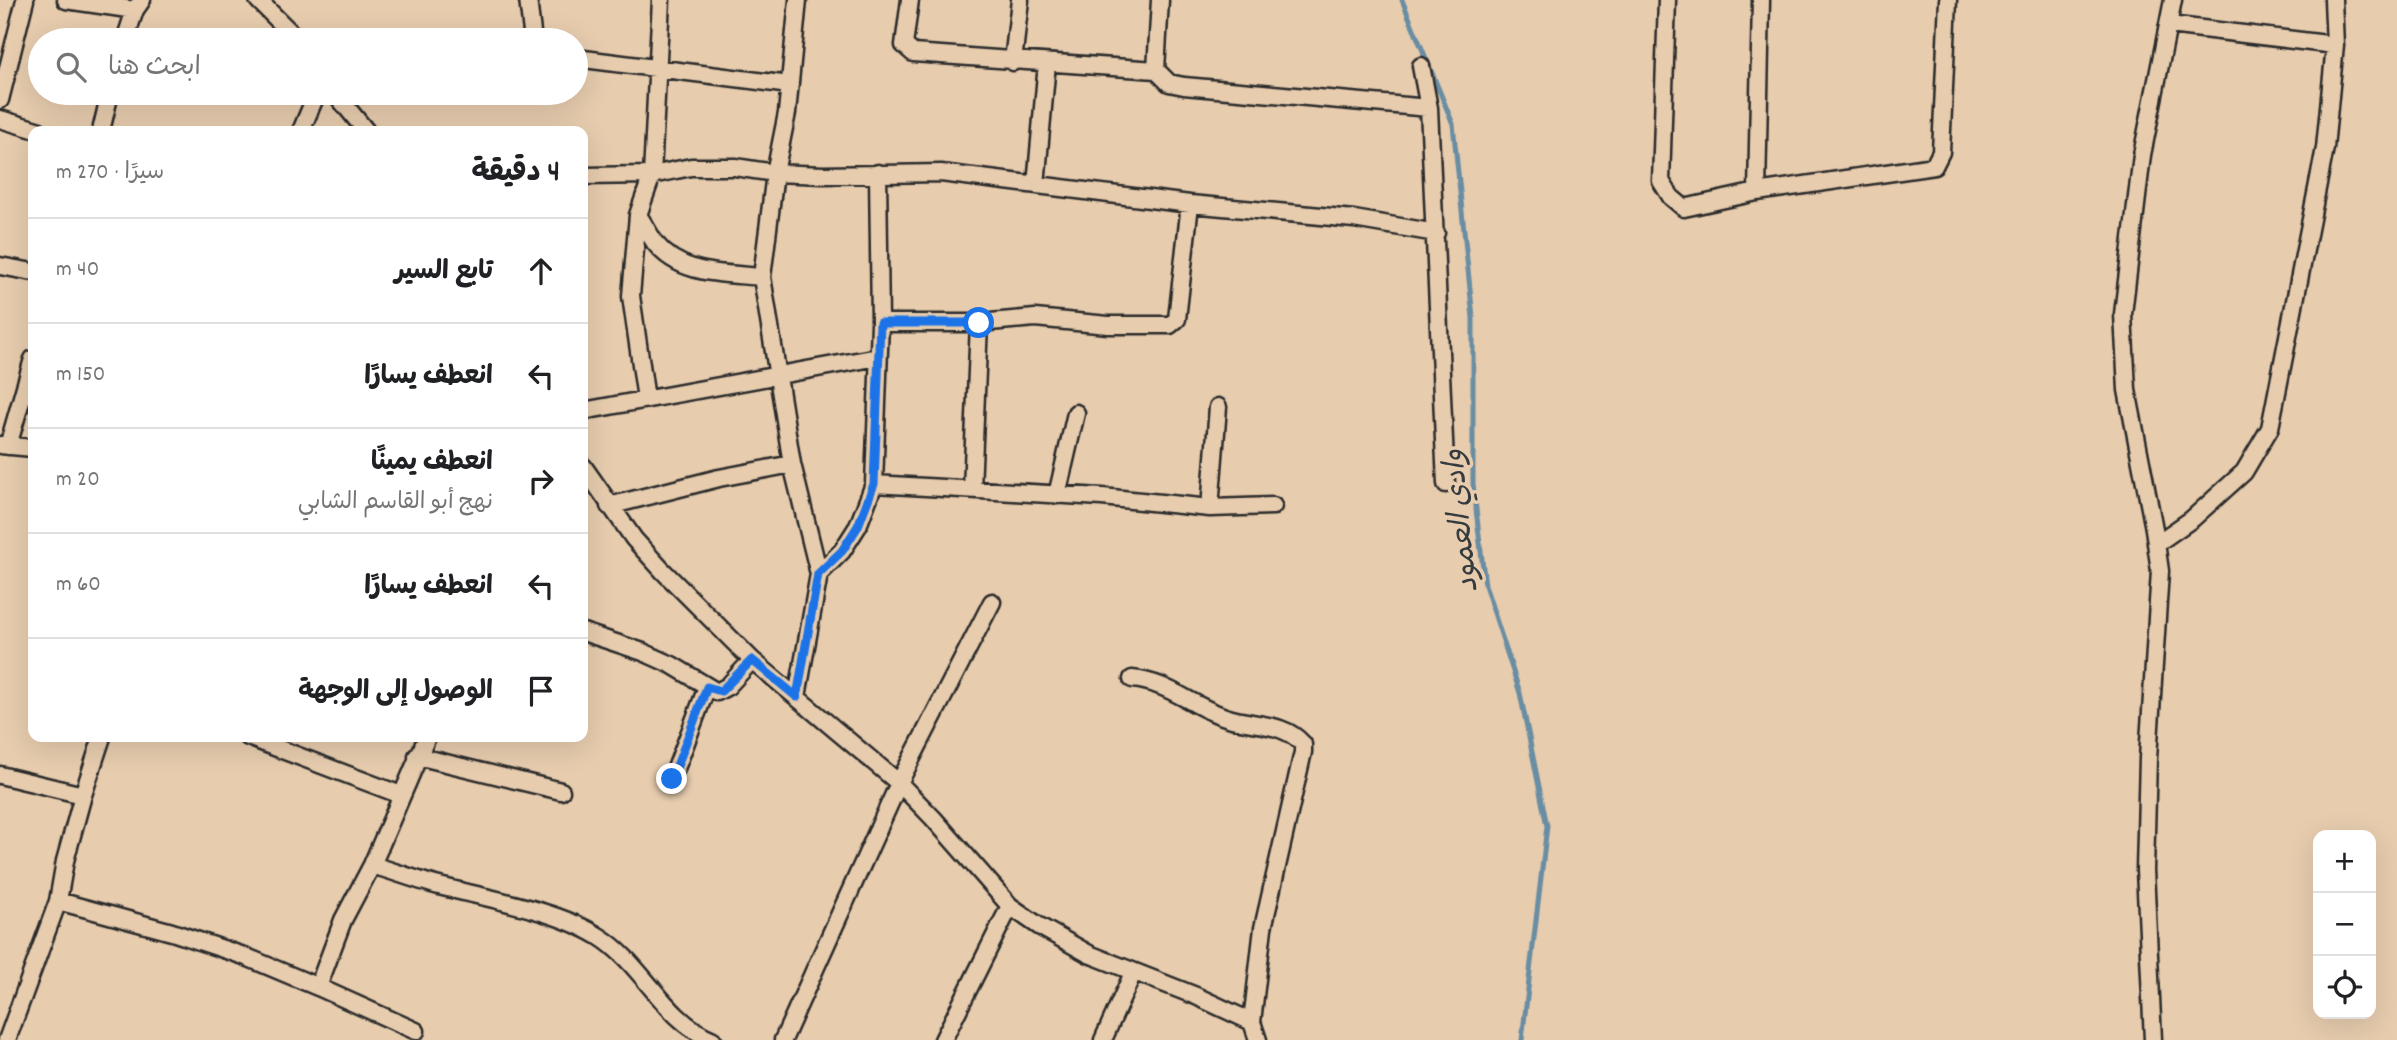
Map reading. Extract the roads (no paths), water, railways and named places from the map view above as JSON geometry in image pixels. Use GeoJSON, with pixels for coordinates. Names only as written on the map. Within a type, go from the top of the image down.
{"type":"FeatureCollection","features":[{"type":"Feature","properties":{"kind":"street"},"geometry":{"type":"LineString","coordinates":[[0,100],[25,0]]}},
{"type":"Feature","properties":{"kind":"street"},"geometry":{"type":"LineString","coordinates":[[66,0],[138,5],[129,28]]}},
{"type":"Feature","properties":{"kind":"street"},"geometry":{"type":"LineString","coordinates":[[258,0],[286,28]]}},
{"type":"Feature","properties":{"kind":"street"},"geometry":{"type":"LineString","coordinates":[[528,0],[532,28]]}},
{"type":"Feature","properties":{"kind":"street"},"geometry":{"type":"LineString","coordinates":[[646,399],[631,296],[638,215],[652,175],[661,0]]}},
{"type":"Feature","properties":{"kind":"street"},"geometry":{"type":"LineString","coordinates":[[797,697],[818,574],[792,464],[762,277],[775,173],[787,113],[798,0]]}},
{"type":"Feature","properties":{"kind":"street"},"geometry":{"type":"LineString","coordinates":[[910,0],[904,45],[913,53],[1156,70],[1169,83],[1184,86],[1429,108]]}},
{"type":"Feature","properties":{"kind":"street"},"geometry":{"type":"LineString","coordinates":[[1013,62],[1020,0]]}},
{"type":"Feature","properties":{"kind":"street"},"geometry":{"type":"LineString","coordinates":[[1156,70],[1160,0]]}},
{"type":"Feature","properties":{"kind":"street"},"geometry":{"type":"LineString","coordinates":[[1667,0],[1661,181],[1671,197],[1684,208],[1757,192],[1934,166],[1941,152],[1948,0]]}},
{"type":"Feature","properties":{"kind":"street"},"geometry":{"type":"LineString","coordinates":[[1757,192],[1761,0]]}},
{"type":"Feature","properties":{"kind":"street"},"geometry":{"type":"LineString","coordinates":[[2153,1040],[2145,870],[2148,758],[2160,571],[2127,390],[2123,314],[2142,155],[2173,0]]}},
{"type":"Feature","properties":{"kind":"street"},"geometry":{"type":"LineString","coordinates":[[2156,544],[2192,519],[2244,471],[2270,428],[2325,148],[2335,45],[2333,0]]}},
{"type":"Feature","properties":{"kind":"street"},"geometry":{"type":"LineString","coordinates":[[2169,25],[2335,45]]}},
{"type":"Feature","properties":{"kind":"street"},"geometry":{"type":"LineString","coordinates":[[588,59],[790,85]]}},
{"type":"Feature","properties":{"kind":"street"},"geometry":{"type":"LineString","coordinates":[[1036,185],[1047,63]]}},
{"type":"Feature","properties":{"kind":"street"},"geometry":{"type":"LineString","coordinates":[[1420,66],[1429,108],[1446,484]]}},
{"type":"Feature","properties":{"kind":"street"},"geometry":{"type":"LineString","coordinates":[[102,126],[107,105]]}},
{"type":"Feature","properties":{"kind":"street"},"geometry":{"type":"LineString","coordinates":[[303,126],[312,105]]}},
{"type":"Feature","properties":{"kind":"street"},"geometry":{"type":"LineString","coordinates":[[345,105],[362,126]]}},
{"type":"Feature","properties":{"kind":"street"},"geometry":{"type":"LineString","coordinates":[[0,119],[28,127]]}},
{"type":"Feature","properties":{"kind":"street"},"geometry":{"type":"LineString","coordinates":[[588,176],[652,175],[691,167],[735,167],[775,173],[823,175],[941,173],[1190,204],[1354,219],[1436,233]]}},
{"type":"Feature","properties":{"kind":"street"},"geometry":{"type":"LineString","coordinates":[[818,574],[842,551],[858,526],[874,484],[880,323],[878,173]]}},
{"type":"Feature","properties":{"kind":"street"},"geometry":{"type":"LineString","coordinates":[[880,323],[979,323],[1035,318],[1108,325],[1170,325],[1177,319],[1190,204]]}},
{"type":"Feature","properties":{"kind":"street"},"geometry":{"type":"LineString","coordinates":[[638,215],[656,245],[679,264],[700,271],[762,277]]}},
{"type":"Feature","properties":{"kind":"street"},"geometry":{"type":"LineString","coordinates":[[0,266],[28,271]]}},
{"type":"Feature","properties":{"kind":"street"},"geometry":{"type":"LineString","coordinates":[[972,489],[979,323]]}},
{"type":"Feature","properties":{"kind":"street"},"geometry":{"type":"LineString","coordinates":[[588,410],[878,357]]}},
{"type":"Feature","properties":{"kind":"street"},"geometry":{"type":"LineString","coordinates":[[28,374],[4,446],[28,448]]}},
{"type":"Feature","properties":{"kind":"street"},"geometry":{"type":"LineString","coordinates":[[1210,508],[1218,407]]}},
{"type":"Feature","properties":{"kind":"street"},"geometry":{"type":"LineString","coordinates":[[1057,495],[1076,413]]}},
{"type":"Feature","properties":{"kind":"street"},"geometry":{"type":"LineString","coordinates":[[609,506],[719,478],[792,464]]}},
{"type":"Feature","properties":{"kind":"street"},"geometry":{"type":"LineString","coordinates":[[588,474],[634,540],[663,571],[752,660],[899,783],[1010,906],[1063,940],[1133,973],[1196,996],[1252,1022]]}},
{"type":"Feature","properties":{"kind":"street"},"geometry":{"type":"LineString","coordinates":[[874,484],[1210,508],[1273,506]]}},
{"type":"Feature","properties":{"kind":"street"},"geometry":{"type":"LineString","coordinates":[[783,1040],[899,783],[992,602]]}},
{"type":"Feature","properties":{"kind":"street"},"geometry":{"type":"LineString","coordinates":[[588,634],[643,652],[707,687],[721,691],[752,660]]}},
{"type":"Feature","properties":{"kind":"street"},"geometry":{"type":"LineString","coordinates":[[1132,679],[1150,680],[1232,719],[1281,729],[1303,744],[1263,928],[1252,1022],[1258,1040]]}},
{"type":"Feature","properties":{"kind":"street"},"geometry":{"type":"LineString","coordinates":[[672,779],[707,687]]}},
{"type":"Feature","properties":{"kind":"street"},"geometry":{"type":"LineString","coordinates":[[14,1036],[58,901],[65,861],[100,742]]}},
{"type":"Feature","properties":{"kind":"street"},"geometry":{"type":"LineString","coordinates":[[261,742],[401,795]]}},
{"type":"Feature","properties":{"kind":"street"},"geometry":{"type":"LineString","coordinates":[[318,987],[342,920],[372,865],[424,742]]}},
{"type":"Feature","properties":{"kind":"street"},"geometry":{"type":"LineString","coordinates":[[417,757],[561,791]]}},
{"type":"Feature","properties":{"kind":"street"},"geometry":{"type":"LineString","coordinates":[[0,775],[83,795]]}},
{"type":"Feature","properties":{"kind":"street"},"geometry":{"type":"LineString","coordinates":[[372,865],[439,886],[527,908],[597,935],[614,946],[634,965],[681,1020],[713,1040]]}},
{"type":"Feature","properties":{"kind":"street"},"geometry":{"type":"LineString","coordinates":[[58,901],[172,932],[244,956],[416,1031]]}},
{"type":"Feature","properties":{"kind":"street"},"geometry":{"type":"LineString","coordinates":[[943,1040],[1010,906]]}},
{"type":"Feature","properties":{"kind":"street"},"geometry":{"type":"LineString","coordinates":[[1103,1040],[1133,973]]}},
{"type":"Feature","properties":{"kind":"waterway","name":"وادي العمود"},"geometry":{"type":"LineString","coordinates":[[1402,0],[1453,124],[1473,318],[1473,484],[1485,585],[1520,693],[1547,826],[1522,1040]]}}]}
